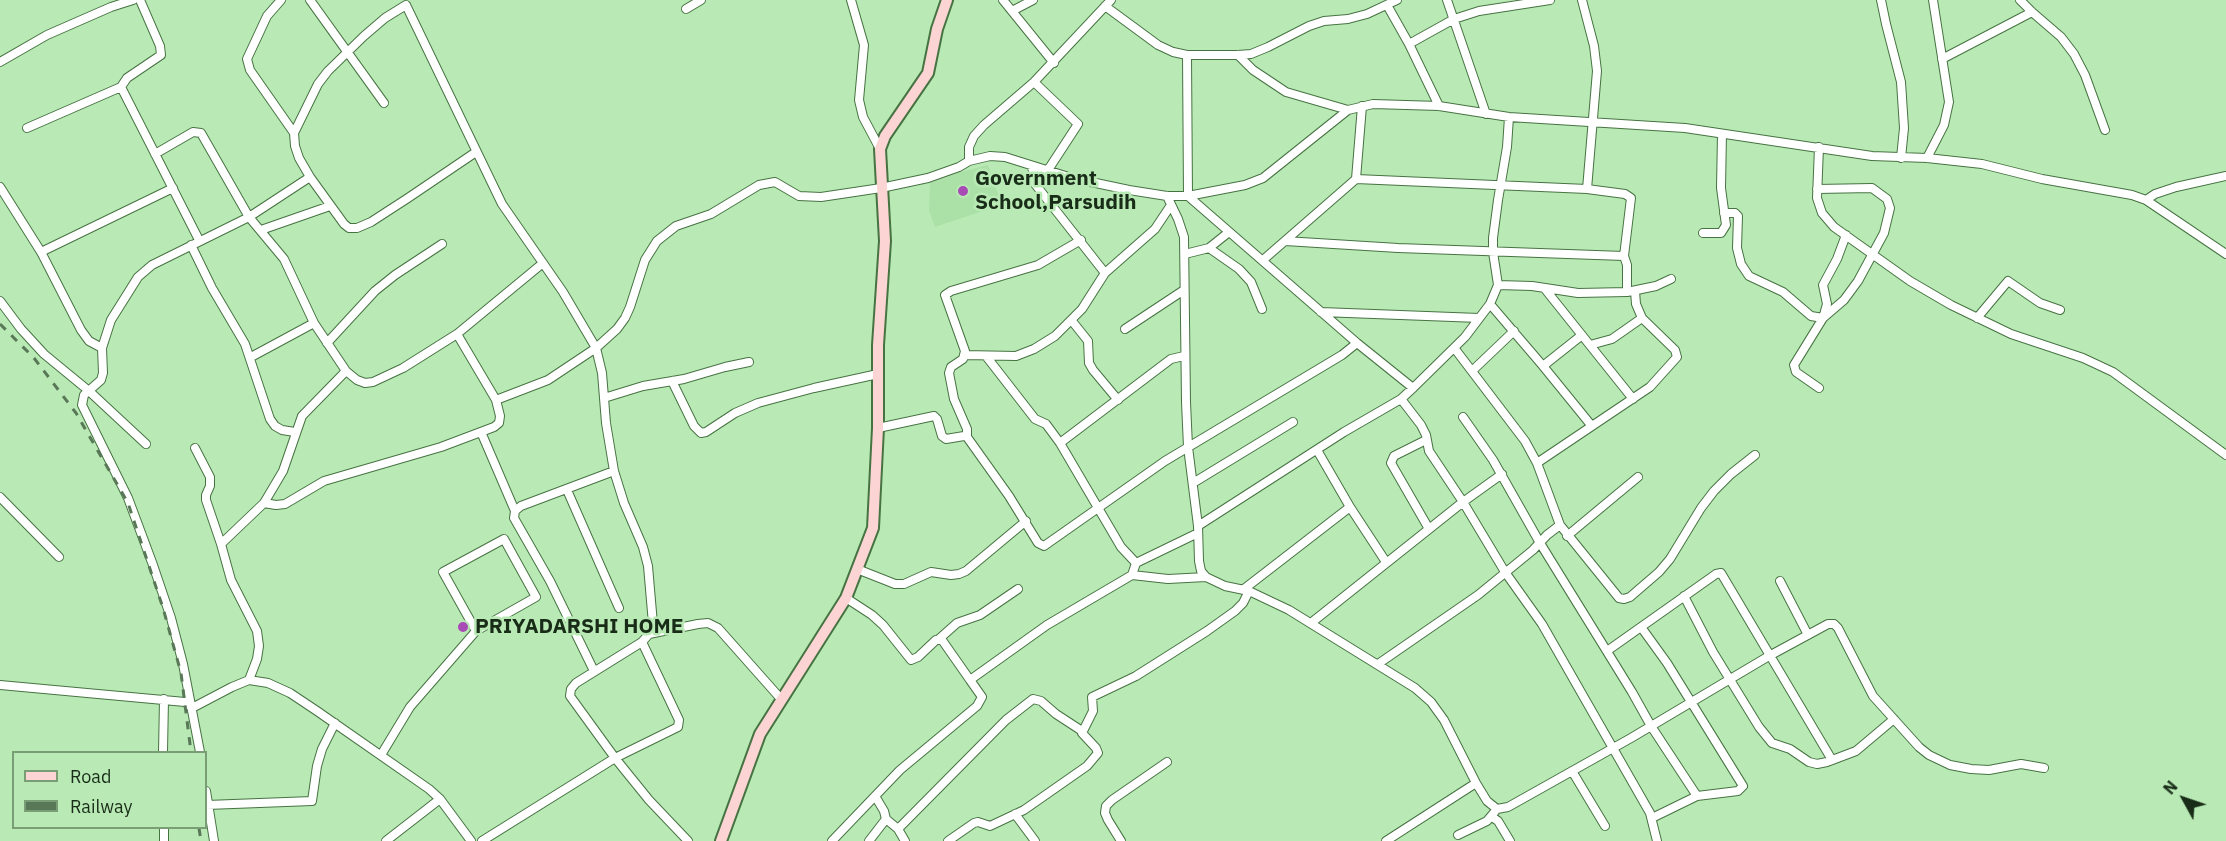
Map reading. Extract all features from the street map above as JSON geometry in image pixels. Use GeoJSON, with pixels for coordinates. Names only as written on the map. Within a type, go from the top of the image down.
{"type":"FeatureCollection","features":[{"type":"Feature","properties":{"kind":"main road"},"geometry":{"type":"LineString","coordinates":[[723,839],[760,734],[846,598],[873,528],[885,242],[880,149],[885,136],[928,73],[937,29],[947,0]]}},
{"type":"Feature","properties":{"kind":"street"},"geometry":{"type":"LineString","coordinates":[[0,62],[47,35],[111,7],[133,0]]}},
{"type":"Feature","properties":{"kind":"street"},"geometry":{"type":"LineString","coordinates":[[27,128],[121,87],[127,78],[161,55],[160,46],[140,0]]}},
{"type":"Feature","properties":{"kind":"street"},"geometry":{"type":"LineString","coordinates":[[309,0],[384,103]]}},
{"type":"Feature","properties":{"kind":"street"},"geometry":{"type":"LineString","coordinates":[[686,9],[701,0]]}},
{"type":"Feature","properties":{"kind":"street"},"geometry":{"type":"LineString","coordinates":[[851,0],[864,45],[859,100],[863,117],[880,149]]}},
{"type":"Feature","properties":{"kind":"street"},"geometry":{"type":"LineString","coordinates":[[1003,0],[1054,63]]}},
{"type":"Feature","properties":{"kind":"street"},"geometry":{"type":"LineString","coordinates":[[1012,11],[1033,0]]}},
{"type":"Feature","properties":{"kind":"street"},"geometry":{"type":"LineString","coordinates":[[969,161],[969,147],[974,136],[1054,63],[1108,3],[1158,45],[1187,55],[1238,55],[1251,54],[1268,48],[1316,24],[1348,19],[1397,0]]}},
{"type":"Feature","properties":{"kind":"street"},"geometry":{"type":"LineString","coordinates":[[1447,0],[1486,114]]}},
{"type":"Feature","properties":{"kind":"street"},"geometry":{"type":"LineString","coordinates":[[1409,44],[1454,19],[1479,10],[1550,0]]}},
{"type":"Feature","properties":{"kind":"street"},"geometry":{"type":"LineString","coordinates":[[1581,0],[1594,46],[1597,71],[1587,189]]}},
{"type":"Feature","properties":{"kind":"street"},"geometry":{"type":"LineString","coordinates":[[1881,0],[1901,82],[1904,128],[1901,158]]}},
{"type":"Feature","properties":{"kind":"street"},"geometry":{"type":"LineString","coordinates":[[1928,158],[1944,125],[1948,102],[1947,82],[1933,0]]}},
{"type":"Feature","properties":{"kind":"street"},"geometry":{"type":"LineString","coordinates":[[2020,0],[2061,37],[2074,54],[2085,75],[2105,130]]}},
{"type":"Feature","properties":{"kind":"street"},"geometry":{"type":"LineString","coordinates":[[278,1],[267,16],[247,59],[250,70],[294,133]]}},
{"type":"Feature","properties":{"kind":"street"},"geometry":{"type":"LineString","coordinates":[[476,152],[371,222],[357,228],[349,228],[310,177],[299,158],[294,133],[318,84],[328,71],[405,2],[502,204],[543,263],[596,348],[602,373],[606,423],[614,471],[648,566],[653,624],[649,634],[642,642],[576,683],[571,689],[570,696],[652,804],[688,841]]}},
{"type":"Feature","properties":{"kind":"street"},"geometry":{"type":"LineString","coordinates":[[1387,5],[1439,106]]}},
{"type":"Feature","properties":{"kind":"street"},"geometry":{"type":"LineString","coordinates":[[1942,59],[2032,12]]}},
{"type":"Feature","properties":{"kind":"street"},"geometry":{"type":"LineString","coordinates":[[1187,55],[1188,196],[1357,343],[1413,388]]}},
{"type":"Feature","properties":{"kind":"street"},"geometry":{"type":"LineString","coordinates":[[1238,55],[1253,70],[1286,92],[1348,110]]}},
{"type":"Feature","properties":{"kind":"street"},"geometry":{"type":"LineString","coordinates":[[1034,82],[1078,124],[1048,170]]}},
{"type":"Feature","properties":{"kind":"street"},"geometry":{"type":"LineString","coordinates":[[121,87],[200,240]]}},
{"type":"Feature","properties":{"kind":"street"},"geometry":{"type":"LineString","coordinates":[[496,400],[548,380],[596,348],[617,329],[625,318],[645,260],[657,241],[676,226],[711,214],[759,184],[775,182],[798,196],[807,198],[881,188],[928,178],[969,161],[990,156],[1005,157],[1072,178],[1167,196],[1188,196],[1245,185],[1263,178],[1348,110],[1374,104],[1439,106],[1509,117],[1685,128],[1901,158],[1928,158],[1982,164],[2042,179],[2114,191],[2146,200],[2226,254]]}},
{"type":"Feature","properties":{"kind":"street"},"geometry":{"type":"LineString","coordinates":[[1356,179],[1362,106]]}},
{"type":"Feature","properties":{"kind":"street"},"geometry":{"type":"LineString","coordinates":[[1132,575],[1136,563],[1198,530],[1317,450],[1401,399],[1455,349],[1490,304],[1498,285],[1493,252],[1497,200],[1508,147],[1509,117]]}},
{"type":"Feature","properties":{"kind":"street"},"geometry":{"type":"LineString","coordinates":[[155,154],[193,132],[201,133],[249,217],[284,259],[314,323],[327,343],[346,371],[365,383],[373,382],[403,369],[457,334],[543,263]]}},
{"type":"Feature","properties":{"kind":"street"},"geometry":{"type":"LineString","coordinates":[[1703,233],[1718,233],[1724,230],[1721,188],[1722,134]]}},
{"type":"Feature","properties":{"kind":"street"},"geometry":{"type":"LineString","coordinates":[[1819,147],[1817,198],[1822,213],[1834,227],[1910,281],[1977,318],[2011,334],[2083,358],[2113,372],[2226,455]]}},
{"type":"Feature","properties":{"kind":"street"},"geometry":{"type":"LineString","coordinates":[[1032,166],[1035,184],[1105,273]]}},
{"type":"Feature","properties":{"kind":"street"},"geometry":{"type":"LineString","coordinates":[[2146,200],[2155,194],[2176,187],[2226,176]]}},
{"type":"Feature","properties":{"kind":"street"},"geometry":{"type":"LineString","coordinates":[[200,751],[174,627],[153,565],[128,498],[82,405],[84,395],[101,380],[102,348],[111,320],[138,277],[152,265],[249,217],[310,177]]}},
{"type":"Feature","properties":{"kind":"street"},"geometry":{"type":"LineString","coordinates":[[1263,260],[1356,179],[1587,189],[1625,194],[1631,198],[1624,256],[1631,292],[1641,318],[1678,355],[1658,381],[1537,463]]}},
{"type":"Feature","properties":{"kind":"street"},"geometry":{"type":"LineString","coordinates":[[0,187],[41,252],[81,330],[89,341],[102,348]]}},
{"type":"Feature","properties":{"kind":"street"},"geometry":{"type":"LineString","coordinates":[[41,252],[172,188]]}},
{"type":"Feature","properties":{"kind":"street"},"geometry":{"type":"LineString","coordinates":[[1817,189],[1872,188],[1887,199],[1890,208],[1888,219],[1873,255],[1844,300],[1823,318]]}},
{"type":"Feature","properties":{"kind":"street"},"geometry":{"type":"LineString","coordinates":[[1167,196],[1184,237],[1184,356],[1188,447],[1201,571],[1206,577],[1225,586],[1246,590],[1268,599],[1415,688],[1431,702],[1449,729],[1476,783],[1510,841]]}},
{"type":"Feature","properties":{"kind":"street"},"geometry":{"type":"LineString","coordinates":[[965,355],[1016,356],[1034,349],[1072,321],[1105,273],[1155,229],[1171,205]]}},
{"type":"Feature","properties":{"kind":"street"},"geometry":{"type":"LineString","coordinates":[[261,230],[330,206]]}},
{"type":"Feature","properties":{"kind":"street"},"geometry":{"type":"LineString","coordinates":[[1724,213],[1736,213],[1738,216],[1737,248],[1741,264],[1749,276],[1784,292],[1811,316],[1823,318]]}},
{"type":"Feature","properties":{"kind":"street"},"geometry":{"type":"LineString","coordinates":[[1185,254],[1209,248],[1228,232]]}},
{"type":"Feature","properties":{"kind":"street"},"geometry":{"type":"LineString","coordinates":[[1819,388],[1796,372],[1794,365],[1823,318],[1827,304],[1823,285],[1837,259],[1846,235]]}},
{"type":"Feature","properties":{"kind":"street"},"geometry":{"type":"LineString","coordinates":[[965,355],[945,298],[947,293],[1038,265],[1081,240]]}},
{"type":"Feature","properties":{"kind":"street"},"geometry":{"type":"LineString","coordinates":[[1285,241],[1624,256]]}},
{"type":"Feature","properties":{"kind":"street"},"geometry":{"type":"LineString","coordinates":[[327,343],[382,286],[416,260],[442,244]]}},
{"type":"Feature","properties":{"kind":"street"},"geometry":{"type":"LineString","coordinates":[[191,245],[251,357],[270,419],[282,430],[295,432]]}},
{"type":"Feature","properties":{"kind":"street"},"geometry":{"type":"LineString","coordinates":[[1209,248],[1239,269],[1251,282],[1262,309]]}},
{"type":"Feature","properties":{"kind":"street"},"geometry":{"type":"LineString","coordinates":[[1498,285],[1578,292],[1631,292],[1656,286],[1671,279]]}},
{"type":"Feature","properties":{"kind":"street"},"geometry":{"type":"LineString","coordinates":[[1977,318],[2008,281],[2040,303],[2060,310]]}},
{"type":"Feature","properties":{"kind":"street"},"geometry":{"type":"LineString","coordinates":[[1545,289],[1633,399]]}},
{"type":"Feature","properties":{"kind":"street"},"geometry":{"type":"LineString","coordinates":[[1125,329],[1184,290]]}},
{"type":"Feature","properties":{"kind":"street"},"geometry":{"type":"LineString","coordinates":[[0,301],[44,354],[89,391],[146,444]]}},
{"type":"Feature","properties":{"kind":"street"},"geometry":{"type":"LineString","coordinates":[[1490,304],[1591,425]]}},
{"type":"Feature","properties":{"kind":"street"},"geometry":{"type":"LineString","coordinates":[[1321,312],[1479,318]]}},
{"type":"Feature","properties":{"kind":"street"},"geometry":{"type":"LineString","coordinates":[[1590,345],[1612,339],[1641,318]]}},
{"type":"Feature","properties":{"kind":"street"},"geometry":{"type":"LineString","coordinates":[[1072,321],[1088,341],[1089,363],[1093,370],[1118,400]]}},
{"type":"Feature","properties":{"kind":"street"},"geometry":{"type":"LineString","coordinates":[[251,357],[314,323]]}},
{"type":"Feature","properties":{"kind":"street"},"geometry":{"type":"LineString","coordinates":[[1472,371],[1514,331]]}},
{"type":"Feature","properties":{"kind":"street"},"geometry":{"type":"LineString","coordinates":[[264,503],[285,504],[324,481],[423,453],[494,427],[499,423],[500,416],[496,400],[457,334]]}},
{"type":"Feature","properties":{"kind":"street"},"geometry":{"type":"LineString","coordinates":[[1544,366],[1582,335]]}},
{"type":"Feature","properties":{"kind":"street"},"geometry":{"type":"LineString","coordinates":[[965,355],[951,367],[949,373],[954,399],[967,429],[967,437],[1026,521],[1038,543],[1044,546],[1188,447],[1342,355],[1357,343]]}},
{"type":"Feature","properties":{"kind":"street"},"geometry":{"type":"LineString","coordinates":[[1455,349],[1508,416],[1537,463],[1560,525],[1567,536],[1619,598],[1629,597],[1659,572],[1714,491],[1755,455]]}},
{"type":"Feature","properties":{"kind":"street"},"geometry":{"type":"LineString","coordinates":[[986,356],[1035,419],[1046,424],[1060,443],[1121,547],[1136,563]]}},
{"type":"Feature","properties":{"kind":"street"},"geometry":{"type":"LineString","coordinates":[[1060,443],[1171,359],[1184,356]]}},
{"type":"Feature","properties":{"kind":"street"},"geometry":{"type":"LineString","coordinates":[[604,398],[662,381],[672,381],[749,362]]}},
{"type":"Feature","properties":{"kind":"street"},"geometry":{"type":"LineString","coordinates":[[221,544],[264,503],[283,471],[302,416],[346,371]]}},
{"type":"Feature","properties":{"kind":"street"},"geometry":{"type":"LineString","coordinates":[[672,381],[694,426],[701,433],[735,413],[758,403],[878,374]]}},
{"type":"Feature","properties":{"kind":"street"},"geometry":{"type":"LineString","coordinates":[[1401,399],[1421,425],[1429,451],[1505,572],[1542,624],[1652,818],[1658,841]]}},
{"type":"Feature","properties":{"kind":"street"},"geometry":{"type":"LineString","coordinates":[[878,428],[934,416],[938,419],[944,438],[967,437]]}},
{"type":"Feature","properties":{"kind":"street"},"geometry":{"type":"LineString","coordinates":[[1463,417],[1502,474],[1540,543],[1651,726],[1697,796]]}},
{"type":"Feature","properties":{"kind":"street"},"geometry":{"type":"LineString","coordinates":[[1192,483],[1293,422]]}},
{"type":"Feature","properties":{"kind":"street"},"geometry":{"type":"LineString","coordinates":[[481,432],[515,511],[514,518],[563,605],[594,671]]}},
{"type":"Feature","properties":{"kind":"street"},"geometry":{"type":"LineString","coordinates":[[1426,440],[1394,456],[1391,463],[1429,529]]}},
{"type":"Feature","properties":{"kind":"street"},"geometry":{"type":"LineString","coordinates":[[195,447],[210,477],[206,500],[231,580],[257,631],[259,646],[257,659],[249,680]]}},
{"type":"Feature","properties":{"kind":"street"},"geometry":{"type":"LineString","coordinates":[[1317,450],[1350,507],[1386,562]]}},
{"type":"Feature","properties":{"kind":"street"},"geometry":{"type":"LineString","coordinates":[[515,511],[521,506],[614,471]]}},
{"type":"Feature","properties":{"kind":"street"},"geometry":{"type":"LineString","coordinates":[[1311,623],[1386,562],[1502,474]]}},
{"type":"Feature","properties":{"kind":"street"},"geometry":{"type":"LineString","coordinates":[[1567,536],[1638,477]]}},
{"type":"Feature","properties":{"kind":"street"},"geometry":{"type":"LineString","coordinates":[[567,490],[620,608]]}},
{"type":"Feature","properties":{"kind":"street"},"geometry":{"type":"LineString","coordinates":[[0,497],[59,557]]}},
{"type":"Feature","properties":{"kind":"street"},"geometry":{"type":"LineString","coordinates":[[1082,731],[1093,711],[1092,697],[1136,676],[1208,631],[1243,603],[1246,590],[1350,507]]}},
{"type":"Feature","properties":{"kind":"street"},"geometry":{"type":"LineString","coordinates":[[857,569],[895,584],[904,584],[931,572],[958,574],[966,571],[1026,521]]}},
{"type":"Feature","properties":{"kind":"street"},"geometry":{"type":"LineString","coordinates":[[1378,664],[1457,610],[1560,525]]}},
{"type":"Feature","properties":{"kind":"street"},"geometry":{"type":"LineString","coordinates":[[381,754],[410,707],[477,631],[536,597],[504,539],[443,572],[477,631]]}},
{"type":"Feature","properties":{"kind":"street"},"geometry":{"type":"LineString","coordinates":[[1607,651],[1716,574],[1721,573],[1832,760]]}},
{"type":"Feature","properties":{"kind":"street"},"geometry":{"type":"LineString","coordinates":[[970,680],[1047,625],[1132,575],[1168,579],[1206,577]]}},
{"type":"Feature","properties":{"kind":"street"},"geometry":{"type":"LineString","coordinates":[[1780,581],[1808,635]]}},
{"type":"Feature","properties":{"kind":"street"},"geometry":{"type":"LineString","coordinates":[[846,598],[872,615],[911,660],[914,660],[957,623],[980,615],[1018,589]]}},
{"type":"Feature","properties":{"kind":"street"},"geometry":{"type":"LineString","coordinates":[[1684,596],[1702,633],[1759,727],[1772,743],[1817,764],[1856,751],[1894,719]]}},
{"type":"Feature","properties":{"kind":"street"},"geometry":{"type":"LineString","coordinates":[[649,634],[708,623],[718,628],[782,699]]}},
{"type":"Feature","properties":{"kind":"street"},"geometry":{"type":"LineString","coordinates":[[1458,835],[1480,825],[1494,813],[1613,748],[1730,678],[1828,624],[1834,624],[1838,628],[1873,696],[1924,751],[1950,765],[1971,769],[1989,770],[2021,764],[2044,768]]}},
{"type":"Feature","properties":{"kind":"street"},"geometry":{"type":"LineString","coordinates":[[1641,627],[1667,663],[1743,783],[1742,789],[1738,791],[1697,796],[1652,818]]}},
{"type":"Feature","properties":{"kind":"street"},"geometry":{"type":"LineString","coordinates":[[832,841],[900,770],[981,701],[982,697],[945,644],[939,639]]}},
{"type":"Feature","properties":{"kind":"street"},"geometry":{"type":"LineString","coordinates":[[482,841],[615,758],[680,724],[642,642]]}},
{"type":"Feature","properties":{"kind":"street"},"geometry":{"type":"LineString","coordinates":[[192,708],[249,680],[268,683],[290,693],[414,777],[440,799],[471,841]]}},
{"type":"Feature","properties":{"kind":"street"},"geometry":{"type":"LineString","coordinates":[[0,685],[164,699],[185,702],[192,708]]}},
{"type":"Feature","properties":{"kind":"street"},"geometry":{"type":"LineString","coordinates":[[163,751],[164,699]]}},
{"type":"Feature","properties":{"kind":"street"},"geometry":{"type":"LineString","coordinates":[[898,829],[999,728],[1033,699],[1041,700],[1056,714],[1082,731],[1096,748],[1098,753],[1095,758],[1039,801],[990,826],[974,823],[948,841]]}},
{"type":"Feature","properties":{"kind":"street"},"geometry":{"type":"LineString","coordinates":[[214,841],[207,805],[312,801],[322,749],[335,723]]}},
{"type":"Feature","properties":{"kind":"street"},"geometry":{"type":"LineString","coordinates":[[1121,841],[1108,820],[1105,813],[1106,806],[1167,762]]}},
{"type":"Feature","properties":{"kind":"street"},"geometry":{"type":"LineString","coordinates":[[1572,771],[1605,826]]}},
{"type":"Feature","properties":{"kind":"street"},"geometry":{"type":"LineString","coordinates":[[1386,841],[1476,783]]}},
{"type":"Feature","properties":{"kind":"street"},"geometry":{"type":"LineString","coordinates":[[874,796],[884,811],[886,819],[898,829],[905,841]]}},
{"type":"Feature","properties":{"kind":"street"},"geometry":{"type":"LineString","coordinates":[[389,840],[440,799]]}},
{"type":"Feature","properties":{"kind":"street"},"geometry":{"type":"LineString","coordinates":[[1015,814],[1035,841]]}},
{"type":"Feature","properties":{"kind":"street"},"geometry":{"type":"LineString","coordinates":[[869,841],[886,819]]}},
{"type":"Feature","properties":{"kind":"shaded area","name":"Government School,Parsudih"},"geometry":{"type":"Polygon","coordinates":[[[988,165],[1001,202],[992,205],[992,208],[935,227],[929,211],[930,180],[988,165]]]}},
{"type":"Feature","properties":{"kind":"railway"},"geometry":{"type":"LineString","coordinates":[[0,324],[34,358],[76,413],[128,503],[163,608],[181,673],[191,751]]}},
{"type":"Feature","properties":{"kind":"railway"},"geometry":{"type":"LineString","coordinates":[[199,829],[201,841]]}},
{"type":"Feature","properties":{"kind":"place","name":"Government School,Parsudih"},"geometry":{"type":"Point","coordinates":[963,191]}},
{"type":"Feature","properties":{"kind":"place","name":"PRIYADARSHI HOME"},"geometry":{"type":"Point","coordinates":[463,627]}}]}
